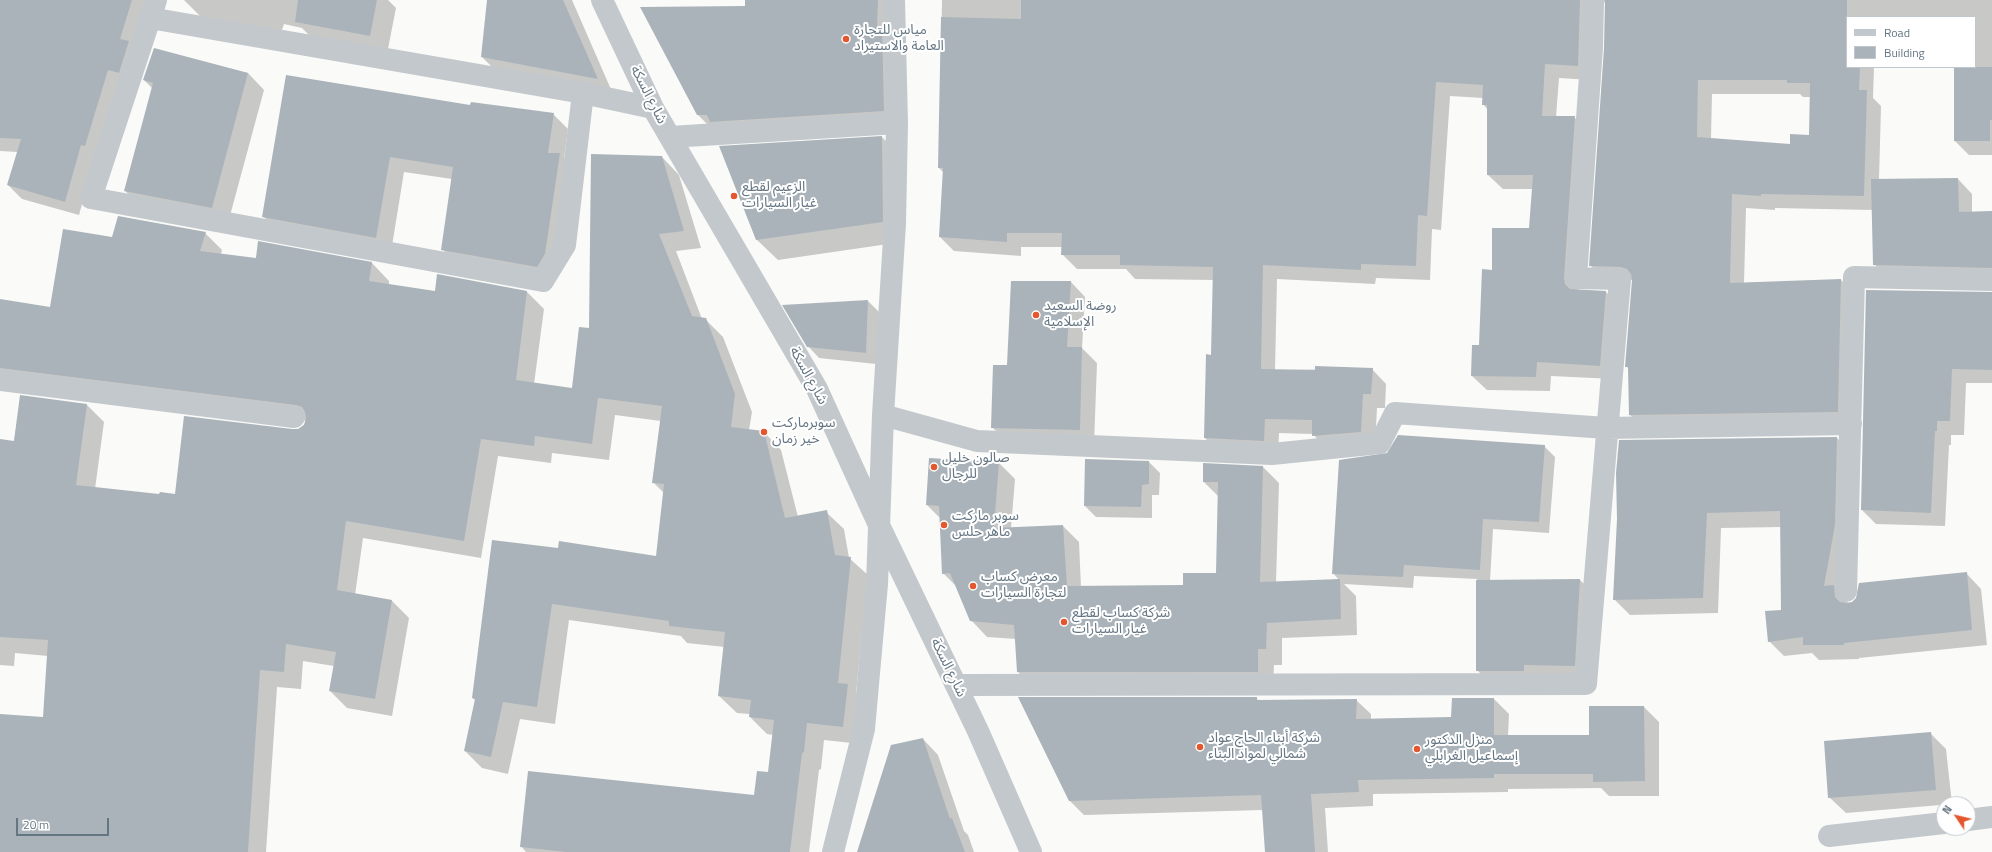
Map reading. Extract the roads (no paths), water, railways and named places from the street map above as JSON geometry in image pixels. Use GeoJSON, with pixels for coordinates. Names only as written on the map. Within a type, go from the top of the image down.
{"type":"FeatureCollection","features":[{"type":"Feature","properties":{"kind":"street","name":"شارع السكة"},"geometry":{"type":"LineString","coordinates":[[602,0],[653,108],[817,389],[878,523],[957,685],[1031,852]]}},
{"type":"Feature","properties":{"kind":"street"},"geometry":{"type":"LineString","coordinates":[[833,852],[864,729],[877,584],[883,415],[895,231],[897,123],[894,0]]}},
{"type":"Feature","properties":{"kind":"street"},"geometry":{"type":"LineString","coordinates":[[957,685],[1586,684],[1606,428],[1620,279],[1576,278],[1592,47],[1593,0]]}},
{"type":"Feature","properties":{"kind":"street"},"geometry":{"type":"LineString","coordinates":[[582,93],[565,245],[543,281],[91,198],[153,9],[582,93],[653,108]]}},
{"type":"Feature","properties":{"kind":"street"},"geometry":{"type":"LineString","coordinates":[[670,137],[897,123]]}},
{"type":"Feature","properties":{"kind":"street"},"geometry":{"type":"LineString","coordinates":[[1846,591],[1854,277],[1992,280]]}},
{"type":"Feature","properties":{"kind":"street"},"geometry":{"type":"LineString","coordinates":[[0,380],[294,417]]}},
{"type":"Feature","properties":{"kind":"street"},"geometry":{"type":"LineString","coordinates":[[883,415],[977,441],[1272,454],[1380,444],[1396,413],[1606,428],[1851,424]]}},
{"type":"Feature","properties":{"kind":"street"},"geometry":{"type":"LineString","coordinates":[[1976,819],[1992,817]]}},
{"type":"Feature","properties":{"kind":"street"},"geometry":{"type":"LineString","coordinates":[[1829,836],[1936,824]]}},
{"type":"Feature","properties":{"kind":"place","name":"مياس للتجارة العامة والاستيراد"},"geometry":{"type":"Point","coordinates":[846,39]}},
{"type":"Feature","properties":{"kind":"place","name":"الزعيم لقطع غيار السيارات"},"geometry":{"type":"Point","coordinates":[734,196]}},
{"type":"Feature","properties":{"kind":"place","name":"روضة السعيد الإسلامية"},"geometry":{"type":"Point","coordinates":[1036,315]}},
{"type":"Feature","properties":{"kind":"place","name":"سوبرماركت خير زمان"},"geometry":{"type":"Point","coordinates":[764,432]}},
{"type":"Feature","properties":{"kind":"place","name":"صالون خليل للرجال"},"geometry":{"type":"Point","coordinates":[934,467]}},
{"type":"Feature","properties":{"kind":"place","name":"سوبر ماركت ماهر حلس"},"geometry":{"type":"Point","coordinates":[944,525]}},
{"type":"Feature","properties":{"kind":"place","name":"معرض كساب لتجارة السيارات"},"geometry":{"type":"Point","coordinates":[973,586]}},
{"type":"Feature","properties":{"kind":"place","name":"شركة كساب لقطع غيار السيارات"},"geometry":{"type":"Point","coordinates":[1064,622]}},
{"type":"Feature","properties":{"kind":"place","name":"شركة أبناء الحاج عواد شمالي لمواد البناء"},"geometry":{"type":"Point","coordinates":[1200,747]}},
{"type":"Feature","properties":{"kind":"place","name":"منزل الدكتور إسماعيل الغرابلي"},"geometry":{"type":"Point","coordinates":[1417,749]}}]}
